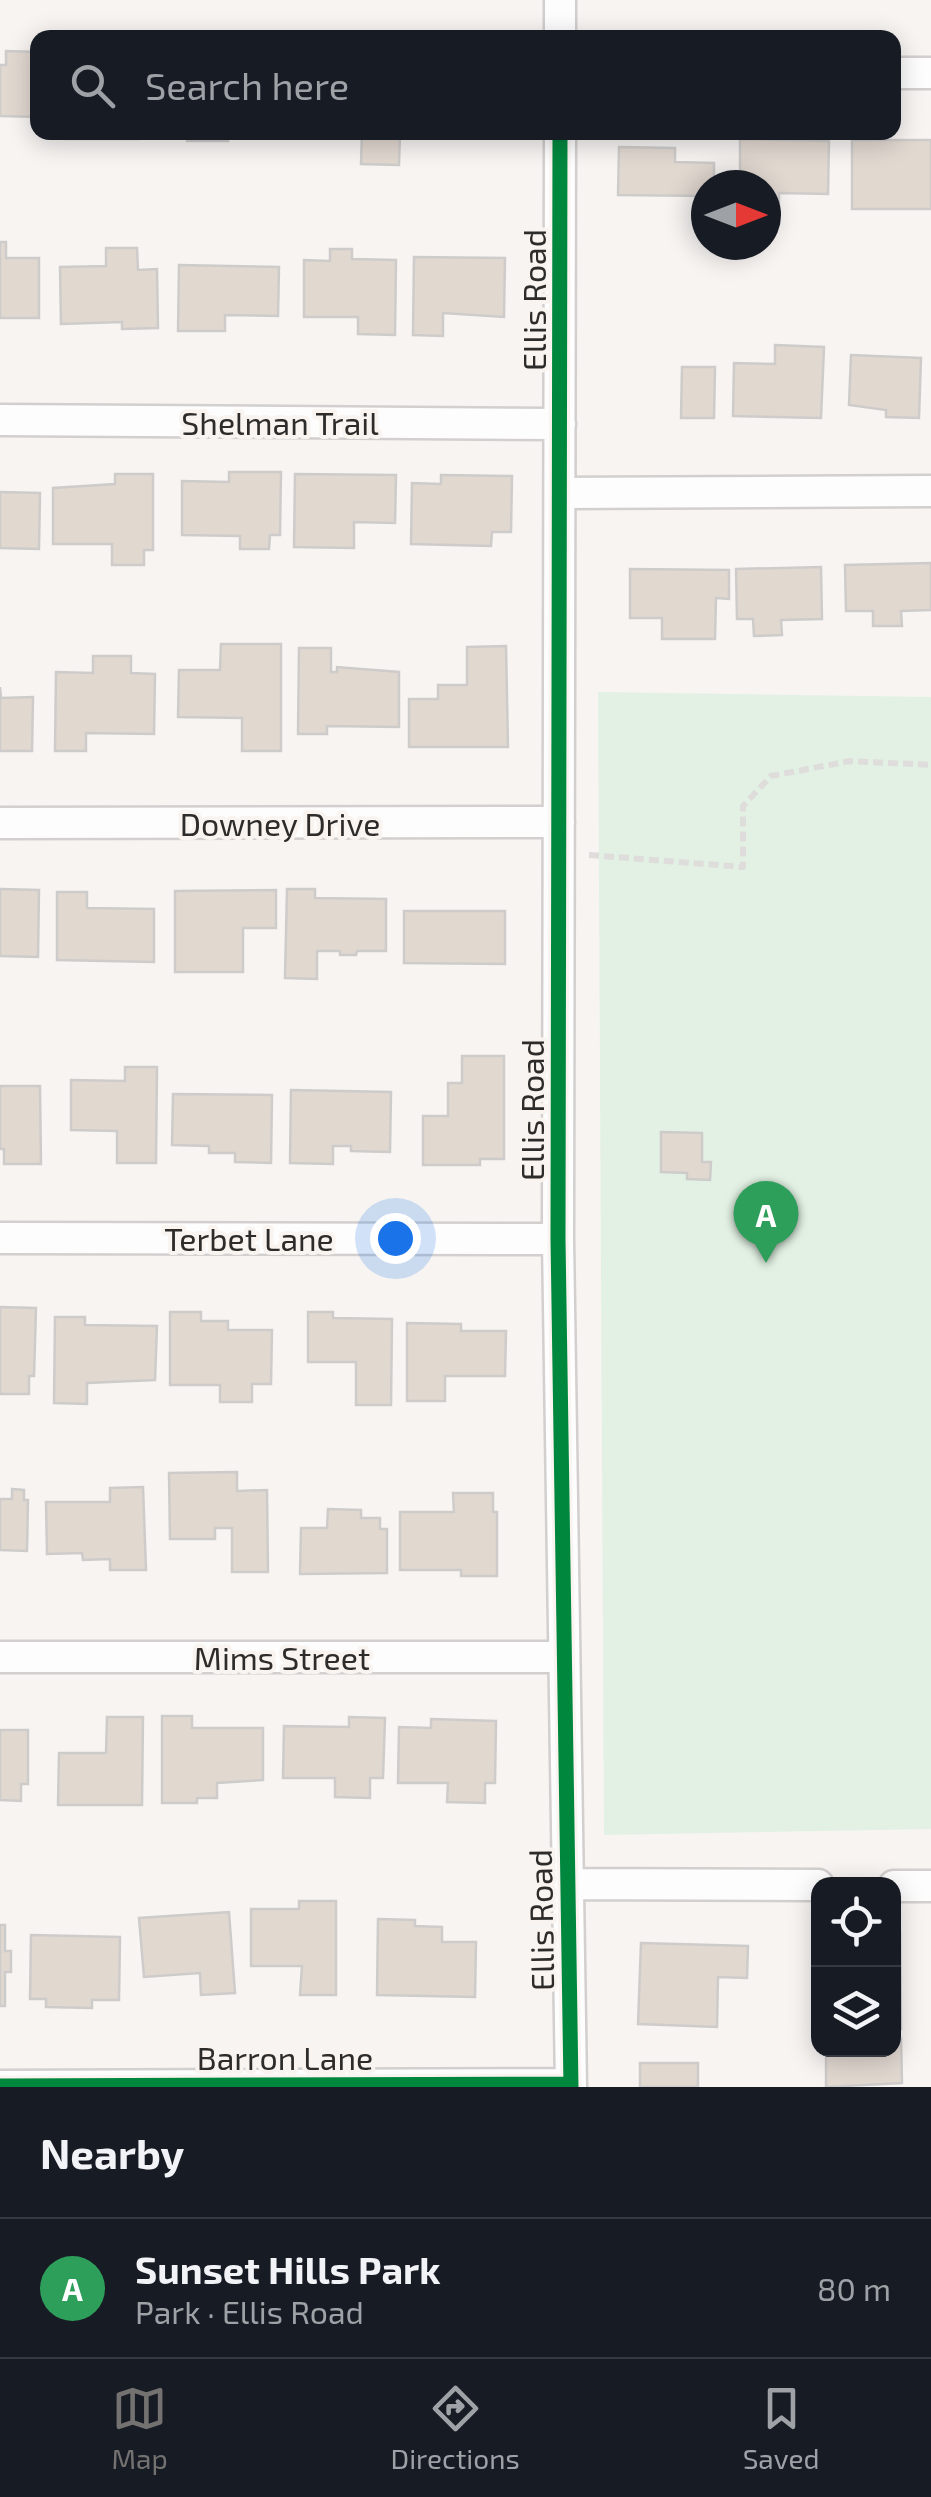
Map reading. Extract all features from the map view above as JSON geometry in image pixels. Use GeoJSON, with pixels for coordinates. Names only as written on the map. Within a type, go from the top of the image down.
{"type":"FeatureCollection","features":[{"type":"Feature","properties":{"kind":"street"},"geometry":{"type":"LineString","coordinates":[[560,0],[560,30]]}},
{"type":"Feature","properties":{"kind":"street"},"geometry":{"type":"LineString","coordinates":[[901,73],[931,73]]}},
{"type":"Feature","properties":{"kind":"street","name":"Ellis Road"},"geometry":{"type":"LineString","coordinates":[[560,140],[558,1239],[571,2086]]}},
{"type":"Feature","properties":{"kind":"street","name":"Shelman Trail"},"geometry":{"type":"LineString","coordinates":[[0,420],[560,424]]}},
{"type":"Feature","properties":{"kind":"street"},"geometry":{"type":"LineString","coordinates":[[560,492],[931,491]]}},
{"type":"Feature","properties":{"kind":"street","name":"Downey Drive"},"geometry":{"type":"LineString","coordinates":[[0,823],[559,822]]}},
{"type":"Feature","properties":{"kind":"street","name":"Terbet Lane"},"geometry":{"type":"LineString","coordinates":[[0,1238],[558,1239]]}},
{"type":"Feature","properties":{"kind":"street","name":"Mims Street"},"geometry":{"type":"LineString","coordinates":[[0,1656],[564,1657]]}},
{"type":"Feature","properties":{"kind":"street"},"geometry":{"type":"LineString","coordinates":[[566,1884],[811,1886]]}},
{"type":"Feature","properties":{"kind":"street"},"geometry":{"type":"LineString","coordinates":[[901,1886],[931,1886]]}},
{"type":"Feature","properties":{"kind":"street","name":"Barron Lane"},"geometry":{"type":"LineString","coordinates":[[0,2086],[571,2086]]}},
{"type":"Feature","properties":{"kind":"path"},"geometry":{"type":"LineString","coordinates":[[584,854],[742,867],[742,806],[771,776],[850,761],[931,765]]}},
{"type":"Feature","properties":{"kind":"green space"},"geometry":{"type":"Polygon","coordinates":[[[598,692],[931,697],[931,1829],[604,1835],[598,692]]]}},
{"type":"Feature","properties":{"kind":"building"},"geometry":{"type":"Polygon","coordinates":[[[6,51],[30,52],[30,117],[0,116],[0,65],[6,65],[6,51]]]}},
{"type":"Feature","properties":{"kind":"building"},"geometry":{"type":"Polygon","coordinates":[[[362,140],[400,140],[399,165],[361,164],[362,140]]]}},
{"type":"Feature","properties":{"kind":"building"},"geometry":{"type":"Polygon","coordinates":[[[740,140],[829,141],[828,194],[781,193],[781,170],[740,170],[740,140]]]}},
{"type":"Feature","properties":{"kind":"building"},"geometry":{"type":"Polygon","coordinates":[[[852,140],[931,140],[931,209],[852,209],[852,140]]]}},
{"type":"Feature","properties":{"kind":"building"},"geometry":{"type":"Polygon","coordinates":[[[619,147],[675,148],[675,162],[714,163],[714,170],[691,170],[691,196],[618,195],[619,147]]]}},
{"type":"Feature","properties":{"kind":"building"},"geometry":{"type":"Polygon","coordinates":[[[0,242],[6,242],[6,258],[39,258],[39,318],[0,318],[0,242]]]}},
{"type":"Feature","properties":{"kind":"building"},"geometry":{"type":"Polygon","coordinates":[[[106,248],[137,248],[138,270],[157,269],[158,328],[122,329],[122,322],[61,324],[60,267],[106,266],[106,248]]]}},
{"type":"Feature","properties":{"kind":"building"},"geometry":{"type":"Polygon","coordinates":[[[330,249],[352,249],[352,259],[396,260],[395,335],[358,334],[358,317],[304,317],[304,260],[330,261],[330,249]]]}},
{"type":"Feature","properties":{"kind":"building"},"geometry":{"type":"Polygon","coordinates":[[[414,257],[505,258],[504,317],[443,313],[443,336],[413,335],[414,257]]]}},
{"type":"Feature","properties":{"kind":"building"},"geometry":{"type":"Polygon","coordinates":[[[179,265],[279,267],[278,316],[225,315],[225,331],[178,331],[179,265]]]}},
{"type":"Feature","properties":{"kind":"building"},"geometry":{"type":"Polygon","coordinates":[[[775,345],[824,347],[821,418],[733,416],[734,363],[775,364],[775,345]]]}},
{"type":"Feature","properties":{"kind":"building"},"geometry":{"type":"Polygon","coordinates":[[[851,355],[921,358],[919,418],[886,417],[886,410],[849,405],[851,355]]]}},
{"type":"Feature","properties":{"kind":"building"},"geometry":{"type":"Polygon","coordinates":[[[682,367],[715,367],[714,418],[681,418],[682,367]]]}},
{"type":"Feature","properties":{"kind":"building"},"geometry":{"type":"Polygon","coordinates":[[[229,472],[281,472],[280,535],[270,535],[269,549],[240,549],[240,536],[182,535],[182,481],[229,482],[229,472]]]}},
{"type":"Feature","properties":{"kind":"building"},"geometry":{"type":"Polygon","coordinates":[[[115,474],[153,474],[153,550],[144,550],[144,565],[112,565],[112,544],[53,544],[53,488],[115,484],[115,474]]]}},
{"type":"Feature","properties":{"kind":"building"},"geometry":{"type":"Polygon","coordinates":[[[295,474],[396,475],[395,523],[354,522],[354,548],[294,547],[295,474]]]}},
{"type":"Feature","properties":{"kind":"building"},"geometry":{"type":"Polygon","coordinates":[[[441,475],[512,476],[511,532],[492,532],[491,546],[411,544],[412,483],[441,484],[441,475]]]}},
{"type":"Feature","properties":{"kind":"building"},"geometry":{"type":"Polygon","coordinates":[[[0,492],[40,493],[39,549],[0,548],[0,492]]]}},
{"type":"Feature","properties":{"kind":"building"},"geometry":{"type":"Polygon","coordinates":[[[931,563],[931,610],[901,611],[902,626],[873,626],[873,611],[846,611],[845,565],[931,563]]]}},
{"type":"Feature","properties":{"kind":"building"},"geometry":{"type":"Polygon","coordinates":[[[821,567],[822,619],[781,620],[782,635],[754,636],[753,619],[737,619],[736,569],[821,567]]]}},
{"type":"Feature","properties":{"kind":"building"},"geometry":{"type":"Polygon","coordinates":[[[630,569],[729,570],[729,599],[716,598],[715,639],[662,639],[662,618],[630,618],[630,569]]]}},
{"type":"Feature","properties":{"kind":"building"},"geometry":{"type":"Polygon","coordinates":[[[221,644],[281,644],[281,751],[242,751],[242,718],[178,717],[179,670],[220,670],[221,644]]]}},
{"type":"Feature","properties":{"kind":"building"},"geometry":{"type":"Polygon","coordinates":[[[506,646],[508,747],[409,747],[409,699],[438,699],[438,685],[467,685],[467,647],[506,646]]]}},
{"type":"Feature","properties":{"kind":"building"},"geometry":{"type":"Polygon","coordinates":[[[299,648],[331,648],[331,672],[337,672],[337,667],[399,672],[399,727],[327,726],[327,734],[298,734],[299,648]]]}},
{"type":"Feature","properties":{"kind":"building"},"geometry":{"type":"Polygon","coordinates":[[[93,656],[131,656],[131,673],[155,674],[154,734],[86,733],[86,751],[55,751],[56,672],[93,673],[93,656]]]}},
{"type":"Feature","properties":{"kind":"building"},"geometry":{"type":"Polygon","coordinates":[[[0,687],[1,698],[33,697],[32,751],[0,751],[0,687]]]}},
{"type":"Feature","properties":{"kind":"building"},"geometry":{"type":"Polygon","coordinates":[[[0,889],[39,890],[38,957],[0,956],[0,889]]]}},
{"type":"Feature","properties":{"kind":"building"},"geometry":{"type":"Polygon","coordinates":[[[287,889],[315,889],[315,898],[386,899],[386,951],[340,955],[340,951],[317,951],[317,979],[285,978],[287,889]]]}},
{"type":"Feature","properties":{"kind":"building"},"geometry":{"type":"Polygon","coordinates":[[[276,890],[276,928],[243,928],[243,972],[175,972],[175,891],[276,890]]]}},
{"type":"Feature","properties":{"kind":"building"},"geometry":{"type":"Polygon","coordinates":[[[57,892],[87,892],[87,908],[154,909],[154,962],[57,960],[57,892]]]}},
{"type":"Feature","properties":{"kind":"building"},"geometry":{"type":"Polygon","coordinates":[[[404,911],[505,911],[505,964],[404,963],[404,911]]]}},
{"type":"Feature","properties":{"kind":"building"},"geometry":{"type":"Polygon","coordinates":[[[462,1056],[504,1056],[504,1159],[480,1159],[480,1165],[423,1165],[423,1116],[448,1116],[448,1083],[462,1083],[462,1056]]]}},
{"type":"Feature","properties":{"kind":"building"},"geometry":{"type":"Polygon","coordinates":[[[125,1067],[157,1067],[156,1163],[117,1163],[117,1131],[71,1130],[71,1080],[125,1081],[125,1067]]]}},
{"type":"Feature","properties":{"kind":"building"},"geometry":{"type":"Polygon","coordinates":[[[0,1086],[40,1086],[41,1164],[4,1164],[4,1149],[0,1149],[0,1086]]]}},
{"type":"Feature","properties":{"kind":"building"},"geometry":{"type":"Polygon","coordinates":[[[291,1090],[391,1092],[390,1152],[351,1151],[351,1146],[333,1146],[333,1164],[290,1163],[291,1090]]]}},
{"type":"Feature","properties":{"kind":"building"},"geometry":{"type":"Polygon","coordinates":[[[173,1094],[272,1095],[271,1163],[235,1162],[235,1153],[209,1153],[209,1146],[172,1145],[173,1094]]]}},
{"type":"Feature","properties":{"kind":"building"},"geometry":{"type":"Polygon","coordinates":[[[661,1132],[702,1133],[702,1162],[711,1162],[710,1180],[687,1179],[687,1173],[661,1172],[661,1132]]]}},
{"type":"Feature","properties":{"kind":"building"},"geometry":{"type":"Polygon","coordinates":[[[0,1307],[36,1308],[34,1376],[29,1376],[29,1394],[0,1394],[0,1307]]]}},
{"type":"Feature","properties":{"kind":"building"},"geometry":{"type":"Polygon","coordinates":[[[170,1312],[201,1312],[201,1321],[228,1321],[228,1330],[272,1330],[271,1384],[252,1384],[252,1402],[220,1402],[220,1385],[170,1385],[170,1312]]]}},
{"type":"Feature","properties":{"kind":"building"},"geometry":{"type":"Polygon","coordinates":[[[308,1312],[333,1312],[333,1318],[392,1319],[391,1405],[356,1405],[356,1362],[308,1362],[308,1312]]]}},
{"type":"Feature","properties":{"kind":"building"},"geometry":{"type":"Polygon","coordinates":[[[55,1317],[85,1317],[85,1325],[157,1326],[155,1380],[87,1383],[87,1404],[54,1403],[55,1317]]]}},
{"type":"Feature","properties":{"kind":"building"},"geometry":{"type":"Polygon","coordinates":[[[407,1323],[461,1324],[461,1331],[506,1331],[505,1376],[445,1376],[445,1401],[407,1401],[407,1323]]]}},
{"type":"Feature","properties":{"kind":"building"},"geometry":{"type":"Polygon","coordinates":[[[237,1472],[237,1491],[267,1490],[268,1572],[232,1572],[232,1528],[215,1528],[215,1539],[170,1539],[169,1473],[237,1472]]]}},
{"type":"Feature","properties":{"kind":"building"},"geometry":{"type":"Polygon","coordinates":[[[143,1487],[146,1570],[110,1570],[110,1559],[83,1560],[82,1553],[47,1554],[46,1502],[110,1502],[110,1488],[143,1487]]]}},
{"type":"Feature","properties":{"kind":"building"},"geometry":{"type":"Polygon","coordinates":[[[12,1489],[24,1490],[24,1500],[28,1500],[27,1551],[0,1550],[0,1499],[12,1499],[12,1489]]]}},
{"type":"Feature","properties":{"kind":"building"},"geometry":{"type":"Polygon","coordinates":[[[453,1493],[493,1493],[493,1512],[497,1512],[497,1576],[461,1576],[461,1570],[400,1570],[400,1512],[454,1512],[453,1493]]]}},
{"type":"Feature","properties":{"kind":"building"},"geometry":{"type":"Polygon","coordinates":[[[328,1509],[361,1510],[361,1518],[380,1518],[380,1529],[387,1529],[387,1573],[300,1574],[301,1528],[327,1528],[328,1509]]]}},
{"type":"Feature","properties":{"kind":"building"},"geometry":{"type":"Polygon","coordinates":[[[162,1716],[192,1716],[192,1728],[263,1728],[263,1780],[217,1783],[217,1798],[197,1798],[197,1803],[162,1803],[162,1716]]]}},
{"type":"Feature","properties":{"kind":"building"},"geometry":{"type":"Polygon","coordinates":[[[107,1717],[143,1717],[142,1805],[58,1805],[59,1753],[106,1753],[107,1717]]]}},
{"type":"Feature","properties":{"kind":"building"},"geometry":{"type":"Polygon","coordinates":[[[349,1717],[385,1718],[383,1778],[370,1778],[370,1798],[335,1797],[335,1778],[283,1778],[284,1726],[349,1727],[349,1717]]]}},
{"type":"Feature","properties":{"kind":"building"},"geometry":{"type":"Polygon","coordinates":[[[431,1719],[496,1721],[495,1783],[485,1783],[485,1803],[447,1802],[448,1783],[398,1783],[399,1727],[431,1728],[431,1719]]]}},
{"type":"Feature","properties":{"kind":"building"},"geometry":{"type":"Polygon","coordinates":[[[0,1730],[28,1730],[28,1784],[21,1784],[21,1801],[0,1800],[0,1730]]]}},
{"type":"Feature","properties":{"kind":"building"},"geometry":{"type":"Polygon","coordinates":[[[299,1901],[336,1901],[336,1995],[300,1995],[302,1966],[251,1966],[251,1909],[299,1909],[299,1901]]]}},
{"type":"Feature","properties":{"kind":"building"},"geometry":{"type":"Polygon","coordinates":[[[229,1912],[235,1993],[201,1995],[200,1973],[144,1977],[139,1918],[229,1912]]]}},
{"type":"Feature","properties":{"kind":"building"},"geometry":{"type":"Polygon","coordinates":[[[378,1919],[415,1920],[415,1926],[442,1927],[442,1942],[476,1942],[475,1997],[377,1995],[378,1919]]]}},
{"type":"Feature","properties":{"kind":"building"},"geometry":{"type":"Polygon","coordinates":[[[0,1925],[5,1925],[5,1951],[11,1951],[11,1972],[5,1972],[5,2006],[0,2006],[0,1925]]]}},
{"type":"Feature","properties":{"kind":"building"},"geometry":{"type":"Polygon","coordinates":[[[31,1935],[120,1937],[119,2000],[92,2000],[92,2008],[46,2007],[46,1999],[30,1999],[31,1935]]]}},
{"type":"Feature","properties":{"kind":"building"},"geometry":{"type":"Polygon","coordinates":[[[641,1943],[748,1946],[747,1978],[718,1977],[717,2027],[638,2024],[641,1943]]]}},
{"type":"Feature","properties":{"kind":"building"},"geometry":{"type":"Polygon","coordinates":[[[901,2039],[902,2083],[826,2087],[826,2057],[901,2057],[901,2039]]]}},
{"type":"Feature","properties":{"kind":"building"},"geometry":{"type":"Polygon","coordinates":[[[640,2063],[698,2063],[698,2087],[640,2087],[640,2063]]]}},
{"type":"Feature","properties":{"kind":"cycle path"},"geometry":{"type":"LineString","coordinates":[[560,140],[558,1239],[571,2087]]}},
{"type":"Feature","properties":{"kind":"cycle path"},"geometry":{"type":"LineString","coordinates":[[0,2086],[571,2084]]}},
{"type":"Feature","properties":{"kind":"place","name":"Sunset Hills Park"},"geometry":{"type":"Point","coordinates":[766,1263]}}]}
